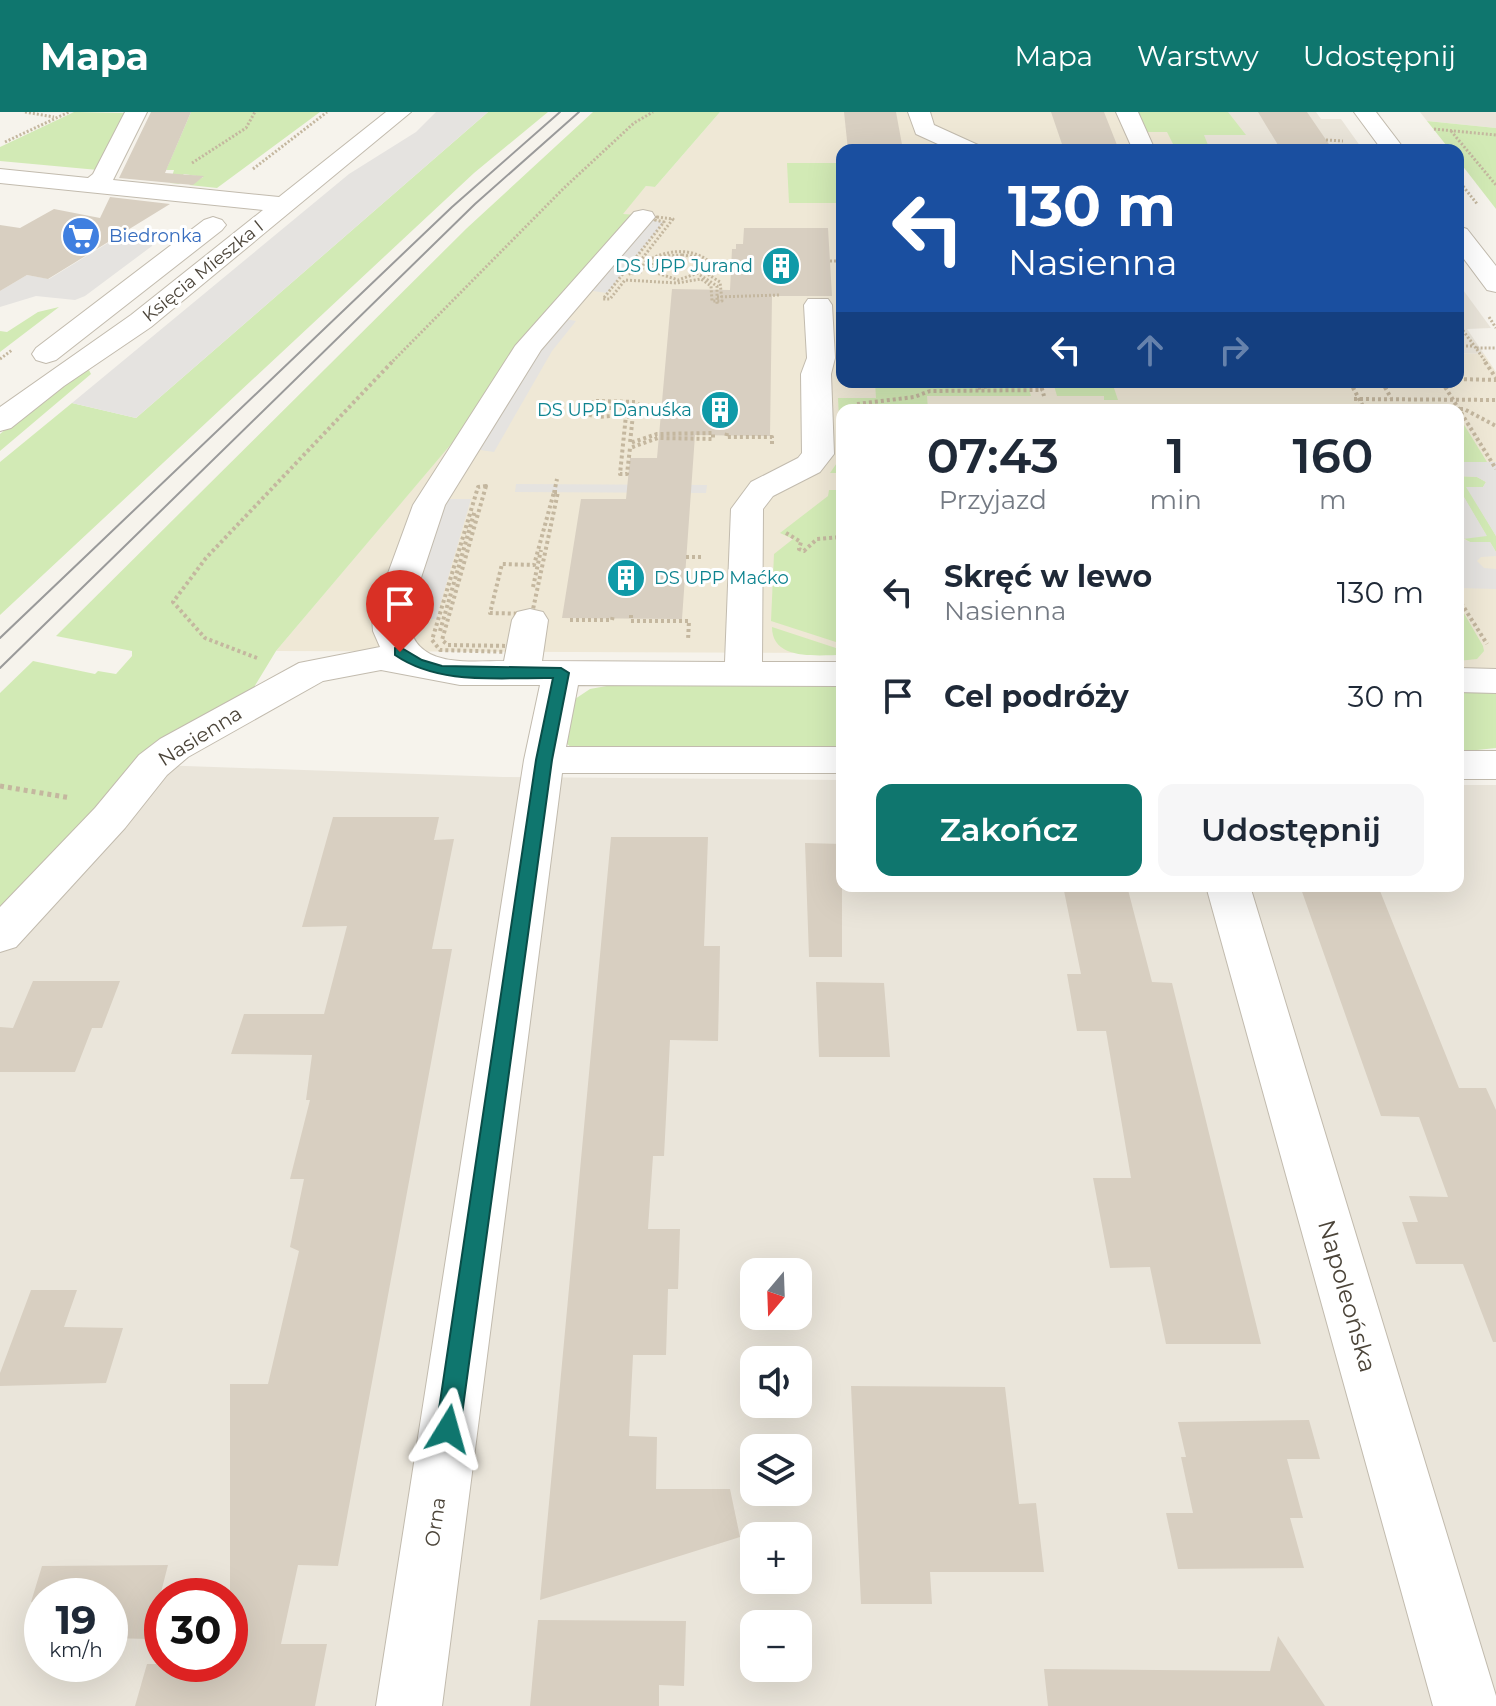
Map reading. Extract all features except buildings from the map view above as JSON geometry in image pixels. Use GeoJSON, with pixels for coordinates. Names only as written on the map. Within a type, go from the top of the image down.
{"type":"FeatureCollection","features":[{"type":"Feature","properties":{"kind":"street"},"geometry":{"type":"LineString","coordinates":[[92,186],[103,178],[136,112]]}},
{"type":"Feature","properties":{"kind":"street","name":"Księcia Mieszka I"},"geometry":{"type":"LineString","coordinates":[[0,422],[54,380],[141,321],[400,112]]}},
{"type":"Feature","properties":{"kind":"street"},"geometry":{"type":"LineString","coordinates":[[919,112],[924,129],[957,144]]}},
{"type":"Feature","properties":{"kind":"street"},"geometry":{"type":"LineString","coordinates":[[1127,112],[1141,144]]}},
{"type":"Feature","properties":{"kind":"street"},"geometry":{"type":"LineString","coordinates":[[1365,112],[1389,144]]}},
{"type":"Feature","properties":{"kind":"street"},"geometry":{"type":"LineString","coordinates":[[0,176],[284,205]]}},
{"type":"Feature","properties":{"kind":"street","name":"Księcia Mieszka I"},"geometry":{"type":"LineString","coordinates":[[0,390],[273,179]]}},
{"type":"Feature","properties":{"kind":"street"},"geometry":{"type":"LineString","coordinates":[[408,658],[389,629],[390,617],[429,505],[529,346],[643,217]]}},
{"type":"Feature","properties":{"kind":"street"},"geometry":{"type":"LineString","coordinates":[[1464,242],[1496,284]]}},
{"type":"Feature","properties":{"kind":"street"},"geometry":{"type":"LineString","coordinates":[[743,672],[747,509],[762,489],[803,469],[818,454],[816,374],[821,358],[818,305]]}},
{"type":"Feature","properties":{"kind":"street","name":"Nasienna"},"geometry":{"type":"LineString","coordinates":[[0,935],[163,756],[297,678],[347,662],[408,658],[451,672],[529,646],[686,673],[836,674]]}},
{"type":"Feature","properties":{"kind":"street","name":"Orna"},"geometry":{"type":"LineString","coordinates":[[409,1706],[544,760],[529,646]]}},
{"type":"Feature","properties":{"kind":"street"},"geometry":{"type":"LineString","coordinates":[[1464,678],[1492,667]]}},
{"type":"Feature","properties":{"kind":"street"},"geometry":{"type":"LineString","coordinates":[[544,760],[836,760]]}},
{"type":"Feature","properties":{"kind":"street"},"geometry":{"type":"LineString","coordinates":[[1464,765],[1496,765]]}},
{"type":"Feature","properties":{"kind":"street","name":"Napoleońska"},"geometry":{"type":"LineString","coordinates":[[1230,892],[1466,1706]]}},
{"type":"Feature","properties":{"kind":"path"},"geometry":{"type":"LineString","coordinates":[[25,112],[55,117]]}},
{"type":"Feature","properties":{"kind":"path"},"geometry":{"type":"LineString","coordinates":[[52,112],[55,117]]}},
{"type":"Feature","properties":{"kind":"path"},"geometry":{"type":"LineString","coordinates":[[0,145],[69,112]]}},
{"type":"Feature","properties":{"kind":"path"},"geometry":{"type":"LineString","coordinates":[[184,169],[246,128],[255,112]]}},
{"type":"Feature","properties":{"kind":"path"},"geometry":{"type":"LineString","coordinates":[[297,678],[267,662],[205,638],[173,602],[206,558],[426,326],[564,188],[634,123],[653,112]]}},
{"type":"Feature","properties":{"kind":"path"},"geometry":{"type":"LineString","coordinates":[[1434,129],[1496,135]]}},
{"type":"Feature","properties":{"kind":"path"},"geometry":{"type":"LineString","coordinates":[[1451,131],[1462,144]]}},
{"type":"Feature","properties":{"kind":"path"},"geometry":{"type":"LineString","coordinates":[[1464,147],[1496,185]]}},
{"type":"Feature","properties":{"kind":"path"},"geometry":{"type":"LineString","coordinates":[[718,300],[720,282],[709,275],[714,266],[711,261],[695,253],[660,254],[645,262],[643,272],[630,274],[673,219],[657,217],[655,220],[664,222],[603,299],[610,299],[625,280],[677,283],[701,279],[711,286],[712,301],[780,297],[780,294]]}},
{"type":"Feature","properties":{"kind":"path"},"geometry":{"type":"LineString","coordinates":[[700,275],[706,264],[690,255],[664,256],[650,267],[651,271],[664,278],[683,279],[700,275],[714,282],[718,300]]}},
{"type":"Feature","properties":{"kind":"path"},"geometry":{"type":"LineString","coordinates":[[830,261],[836,261]]}},
{"type":"Feature","properties":{"kind":"path"},"geometry":{"type":"LineString","coordinates":[[1464,333],[1496,379]]}},
{"type":"Feature","properties":{"kind":"path"},"geometry":{"type":"LineString","coordinates":[[1464,346],[1496,348]]}},
{"type":"Feature","properties":{"kind":"path"},"geometry":{"type":"LineString","coordinates":[[1464,379],[1496,379]]}},
{"type":"Feature","properties":{"kind":"path"},"geometry":{"type":"LineString","coordinates":[[955,390],[970,388]]}},
{"type":"Feature","properties":{"kind":"path"},"geometry":{"type":"LineString","coordinates":[[865,404],[914,397],[926,391],[1043,393],[1042,388]]}},
{"type":"Feature","properties":{"kind":"path"},"geometry":{"type":"LineString","coordinates":[[1352,388],[1360,404]]}},
{"type":"Feature","properties":{"kind":"path"},"geometry":{"type":"LineString","coordinates":[[1385,388],[1391,399]]}},
{"type":"Feature","properties":{"kind":"path"},"geometry":{"type":"LineString","coordinates":[[1446,388],[1456,404]]}},
{"type":"Feature","properties":{"kind":"path"},"geometry":{"type":"LineString","coordinates":[[1356,398],[1496,400]]}},
{"type":"Feature","properties":{"kind":"path"},"geometry":{"type":"LineString","coordinates":[[623,477],[620,474],[626,415],[591,417],[582,411],[586,403],[602,400],[635,402],[641,406],[639,412],[633,414],[630,443],[657,434],[712,432]]}},
{"type":"Feature","properties":{"kind":"path"},"geometry":{"type":"LineString","coordinates":[[590,408],[630,408],[623,477]]}},
{"type":"Feature","properties":{"kind":"path"},"geometry":{"type":"LineString","coordinates":[[1464,412],[1496,426]]}},
{"type":"Feature","properties":{"kind":"path"},"geometry":{"type":"LineString","coordinates":[[1464,418],[1495,469]]}},
{"type":"Feature","properties":{"kind":"path"},"geometry":{"type":"LineString","coordinates":[[626,446],[659,436],[711,437],[712,432]]}},
{"type":"Feature","properties":{"kind":"path"},"geometry":{"type":"LineString","coordinates":[[623,477],[627,474],[630,448],[658,438],[713,439],[712,432]]}},
{"type":"Feature","properties":{"kind":"path"},"geometry":{"type":"LineString","coordinates":[[484,479],[437,643],[447,648],[529,646]]}},
{"type":"Feature","properties":{"kind":"path"},"geometry":{"type":"LineString","coordinates":[[529,646],[490,613],[502,564],[534,565],[557,479]]}},
{"type":"Feature","properties":{"kind":"path"},"geometry":{"type":"LineString","coordinates":[[529,646],[532,614],[558,492],[554,492]]}},
{"type":"Feature","properties":{"kind":"path"},"geometry":{"type":"LineString","coordinates":[[782,532],[798,538],[801,542],[799,549],[804,551],[817,539],[836,537]]}},
{"type":"Feature","properties":{"kind":"path"},"geometry":{"type":"LineString","coordinates":[[1464,605],[1492,667]]}},
{"type":"Feature","properties":{"kind":"path"},"geometry":{"type":"LineString","coordinates":[[631,615],[631,621],[689,621],[686,673]]}},
{"type":"Feature","properties":{"kind":"path"},"geometry":{"type":"LineString","coordinates":[[0,786],[120,806]]}},
{"type":"Feature","properties":{"kind":"shaded area"},"geometry":{"type":"Polygon","coordinates":[[[436,112],[488,112],[136,418],[72,403],[349,174],[416,132],[436,112]]]}},
{"type":"Feature","properties":{"kind":"shaded area"},"geometry":{"type":"Polygon","coordinates":[[[720,112],[1165,112],[1181,144],[836,144],[836,388],[1464,388],[1464,353],[1484,354],[1496,372],[1496,677],[1464,676],[1464,404],[836,404],[836,653],[276,651],[644,215],[622,214],[646,186],[655,187],[720,112]]]}},
{"type":"Feature","properties":{"kind":"shaded area"},"geometry":{"type":"Polygon","coordinates":[[[1165,112],[1316,112],[1321,119],[1341,119],[1359,144],[1181,144],[1165,112]]]}},
{"type":"Feature","properties":{"kind":"shaded area"},"geometry":{"type":"Polygon","coordinates":[[[1420,112],[1496,112],[1496,128],[1427,121],[1420,112]]]}},
{"type":"Feature","properties":{"kind":"shaded area"},"geometry":{"type":"Polygon","coordinates":[[[645,219],[664,222],[607,293],[586,290],[645,219]]]}},
{"type":"Feature","properties":{"kind":"shaded area"},"geometry":{"type":"Polygon","coordinates":[[[129,230],[153,233],[152,246],[85,296],[75,300],[36,296],[0,307],[0,291],[27,275],[49,279],[129,230]]]}},
{"type":"Feature","properties":{"kind":"shaded area"},"geometry":{"type":"Polygon","coordinates":[[[1464,291],[1491,328],[1467,329],[1484,354],[1464,353],[1464,291]]]}},
{"type":"Feature","properties":{"kind":"shaded area"},"geometry":{"type":"Polygon","coordinates":[[[565,319],[576,321],[552,351],[494,452],[480,450],[542,348],[565,319]]]}},
{"type":"Feature","properties":{"kind":"shaded area"},"geometry":{"type":"Polygon","coordinates":[[[1464,462],[1496,462],[1496,536],[1466,487],[1483,487],[1486,482],[1477,477],[1464,476],[1464,462]]]}},
{"type":"Feature","properties":{"kind":"shaded area"},"geometry":{"type":"Polygon","coordinates":[[[516,484],[707,485],[706,493],[515,492],[516,484]]]}},
{"type":"Feature","properties":{"kind":"shaded area"},"geometry":{"type":"Polygon","coordinates":[[[1464,497],[1487,536],[1464,539],[1464,497]]]}},
{"type":"Feature","properties":{"kind":"shaded area"},"geometry":{"type":"Polygon","coordinates":[[[444,499],[471,499],[436,619],[407,619],[444,499]]]}},
{"type":"Feature","properties":{"kind":"shaded area"},"geometry":{"type":"Polygon","coordinates":[[[1464,539],[1490,542],[1496,556],[1481,557],[1477,561],[1484,568],[1496,569],[1496,589],[1464,588],[1464,539]]]}},
{"type":"Feature","properties":{"kind":"shaded area"},"geometry":{"type":"Polygon","coordinates":[[[129,764],[503,777],[836,780],[836,892],[1464,892],[1464,785],[1496,785],[1496,1706],[0,1706],[0,927],[129,764]]]}},
{"type":"Feature","properties":{"kind":"green space"},"geometry":{"type":"Polygon","coordinates":[[[74,112],[127,113],[98,170],[0,161],[0,147],[74,112]]]}},
{"type":"Feature","properties":{"kind":"green space"},"geometry":{"type":"Polygon","coordinates":[[[191,112],[320,112],[217,188],[189,185],[203,177],[184,174],[175,181],[181,184],[170,183],[174,170],[166,170],[191,112]]]}},
{"type":"Feature","properties":{"kind":"green space"},"geometry":{"type":"Polygon","coordinates":[[[488,112],[548,112],[474,173],[0,615],[0,462],[72,403],[136,418],[488,112]]]}},
{"type":"Feature","properties":{"kind":"green space"},"geometry":{"type":"Polygon","coordinates":[[[593,112],[720,112],[655,187],[646,186],[623,214],[645,215],[276,651],[253,689],[0,923],[0,693],[33,661],[95,674],[98,671],[116,674],[132,656],[132,651],[56,636],[467,228],[593,112]]]}},
{"type":"Feature","properties":{"kind":"green space"},"geometry":{"type":"Polygon","coordinates":[[[1135,112],[1228,112],[1246,135],[1204,135],[1208,144],[1173,144],[1167,132],[1144,132],[1135,112]]]}},
{"type":"Feature","properties":{"kind":"green space"},"geometry":{"type":"Polygon","coordinates":[[[1427,121],[1496,128],[1496,209],[1464,168],[1464,144],[1445,144],[1427,121]]]}},
{"type":"Feature","properties":{"kind":"green space"},"geometry":{"type":"Polygon","coordinates":[[[787,163],[836,163],[836,203],[789,203],[787,163]]]}},
{"type":"Feature","properties":{"kind":"green space"},"geometry":{"type":"Polygon","coordinates":[[[59,307],[0,352],[0,331],[7,332],[38,312],[59,307]]]}},
{"type":"Feature","properties":{"kind":"green space"},"geometry":{"type":"Polygon","coordinates":[[[88,368],[91,374],[0,451],[0,434],[51,392],[88,368]]]}},
{"type":"Feature","properties":{"kind":"green space"},"geometry":{"type":"Polygon","coordinates":[[[875,388],[1029,388],[1031,396],[927,396],[928,404],[838,404],[838,398],[876,398],[875,388]]]}},
{"type":"Feature","properties":{"kind":"green space"},"geometry":{"type":"Polygon","coordinates":[[[1055,388],[1114,388],[1118,400],[1104,400],[1104,396],[1057,396],[1055,388]]]}},
{"type":"Feature","properties":{"kind":"green space"},"geometry":{"type":"Polygon","coordinates":[[[1464,425],[1487,462],[1464,462],[1464,425]]]}},
{"type":"Feature","properties":{"kind":"green space"},"geometry":{"type":"Polygon","coordinates":[[[1464,476],[1477,477],[1486,482],[1483,487],[1467,487],[1496,536],[1496,552],[1490,542],[1470,542],[1464,539],[1486,535],[1464,497],[1464,476]]]}},
{"type":"Feature","properties":{"kind":"green space"},"geometry":{"type":"Polygon","coordinates":[[[829,490],[836,490],[836,642],[771,621],[774,554],[793,539],[780,533],[828,496],[829,490]]]}},
{"type":"Feature","properties":{"kind":"green space"},"geometry":{"type":"Polygon","coordinates":[[[1464,613],[1483,646],[1484,651],[1477,659],[1464,660],[1464,613]]]}},
{"type":"Feature","properties":{"kind":"green space"},"geometry":{"type":"Polygon","coordinates":[[[772,627],[836,648],[836,655],[798,654],[779,646],[772,627]]]}},
{"type":"Feature","properties":{"kind":"green space"},"geometry":{"type":"Polygon","coordinates":[[[612,685],[836,685],[836,751],[572,748],[567,744],[575,699],[590,689],[612,685]]]}},
{"type":"Feature","properties":{"kind":"green space"},"geometry":{"type":"Polygon","coordinates":[[[1464,691],[1496,692],[1496,748],[1464,751],[1464,691]]]}},
{"type":"Feature","properties":{"kind":"tram line"},"geometry":{"type":"LineString","coordinates":[[0,638],[452,207],[560,112]]}},
{"type":"Feature","properties":{"kind":"tram line"},"geometry":{"type":"LineString","coordinates":[[0,668],[475,204],[579,112]]}},
{"type":"Feature","properties":{"kind":"place","name":"Biedronka"},"geometry":{"type":"Point","coordinates":[81,236]}},
{"type":"Feature","properties":{"kind":"place","name":"DS UPP Jurand"},"geometry":{"type":"Point","coordinates":[781,266]}},
{"type":"Feature","properties":{"kind":"place","name":"DS UPP Danuśka"},"geometry":{"type":"Point","coordinates":[720,410]}},
{"type":"Feature","properties":{"kind":"place","name":"DS UPP Maćko"},"geometry":{"type":"Point","coordinates":[626,578]}},
{"type":"Feature","properties":{"kind":"route"},"geometry":{"type":"LineString","coordinates":[[400,652],[417,663],[442,671],[561,673],[544,760],[448,1429]]}}]}
